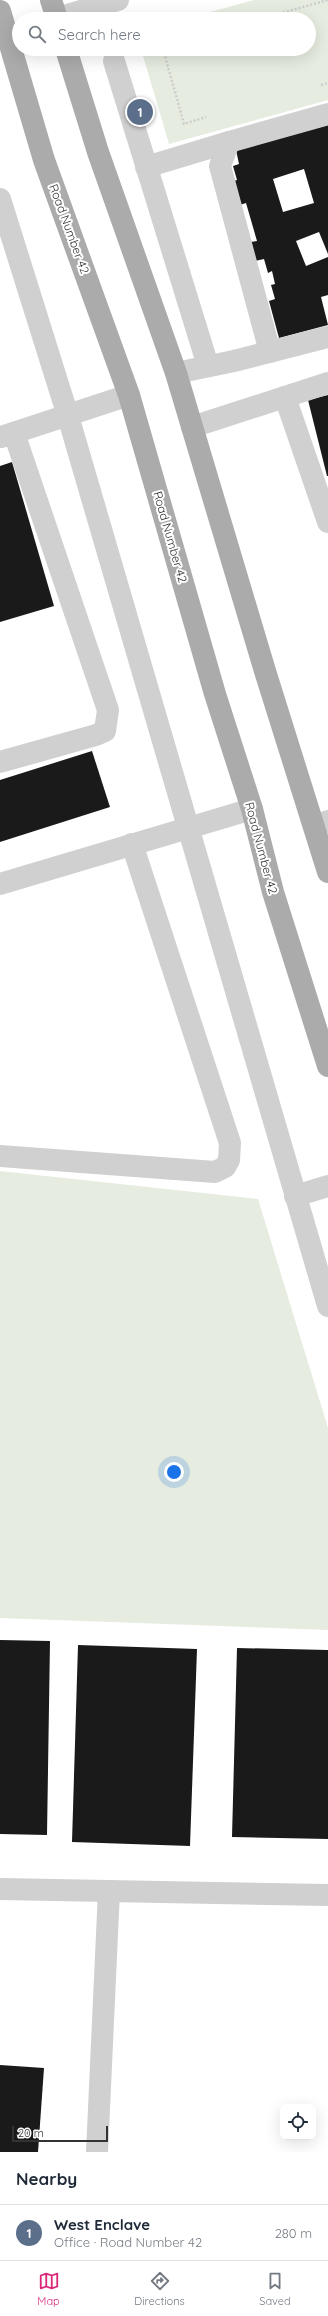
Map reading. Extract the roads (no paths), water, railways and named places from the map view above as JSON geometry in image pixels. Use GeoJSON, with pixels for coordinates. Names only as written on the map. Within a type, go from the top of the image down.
{"type":"FeatureCollection","features":[{"type":"Feature","properties":{"kind":"main road","name":"Road Number 42"},"geometry":{"type":"LineString","coordinates":[[0,11],[12,52]]}},
{"type":"Feature","properties":{"kind":"main road","name":"Road Number 42"},"geometry":{"type":"LineString","coordinates":[[13,56],[44,160],[129,395],[215,694],[252,809],[273,892],[328,1066]]}},
{"type":"Feature","properties":{"kind":"main road"},"geometry":{"type":"LineString","coordinates":[[68,56],[98,152],[176,373],[265,671],[321,823],[328,872]]}},
{"type":"Feature","properties":{"kind":"street"},"geometry":{"type":"LineString","coordinates":[[55,12],[118,0]]}},
{"type":"Feature","properties":{"kind":"street"},"geometry":{"type":"LineString","coordinates":[[114,61],[208,366]]}},
{"type":"Feature","properties":{"kind":"street"},"geometry":{"type":"LineString","coordinates":[[146,167],[328,114]]}},
{"type":"Feature","properties":{"kind":"street"},"geometry":{"type":"LineString","coordinates":[[229,142],[220,166],[270,352]]}},
{"type":"Feature","properties":{"kind":"street"},"geometry":{"type":"LineString","coordinates":[[0,199],[68,416],[328,1306]]}},
{"type":"Feature","properties":{"kind":"street"},"geometry":{"type":"LineString","coordinates":[[176,373],[270,352],[328,337]]}},
{"type":"Feature","properties":{"kind":"street"},"geometry":{"type":"LineString","coordinates":[[192,427],[328,382]]}},
{"type":"Feature","properties":{"kind":"street"},"geometry":{"type":"LineString","coordinates":[[0,762],[96,735],[105,731],[108,719],[108,710],[7,435],[129,395]]}},
{"type":"Feature","properties":{"kind":"street"},"geometry":{"type":"LineString","coordinates":[[285,397],[328,522]]}},
{"type":"Feature","properties":{"kind":"street"},"geometry":{"type":"LineString","coordinates":[[0,884],[252,809]]}},
{"type":"Feature","properties":{"kind":"street"},"geometry":{"type":"LineString","coordinates":[[0,1156],[215,1172],[225,1167],[229,1160],[230,1143],[132,844]]}},
{"type":"Feature","properties":{"kind":"street"},"geometry":{"type":"LineString","coordinates":[[296,1196],[328,1186]]}},
{"type":"Feature","properties":{"kind":"street"},"geometry":{"type":"LineString","coordinates":[[0,1889],[328,1895]]}},
{"type":"Feature","properties":{"kind":"street"},"geometry":{"type":"LineString","coordinates":[[97,2152],[109,1891]]}},
{"type":"Feature","properties":{"kind":"place","name":"West Enclave"},"geometry":{"type":"Point","coordinates":[140,112]}}]}
